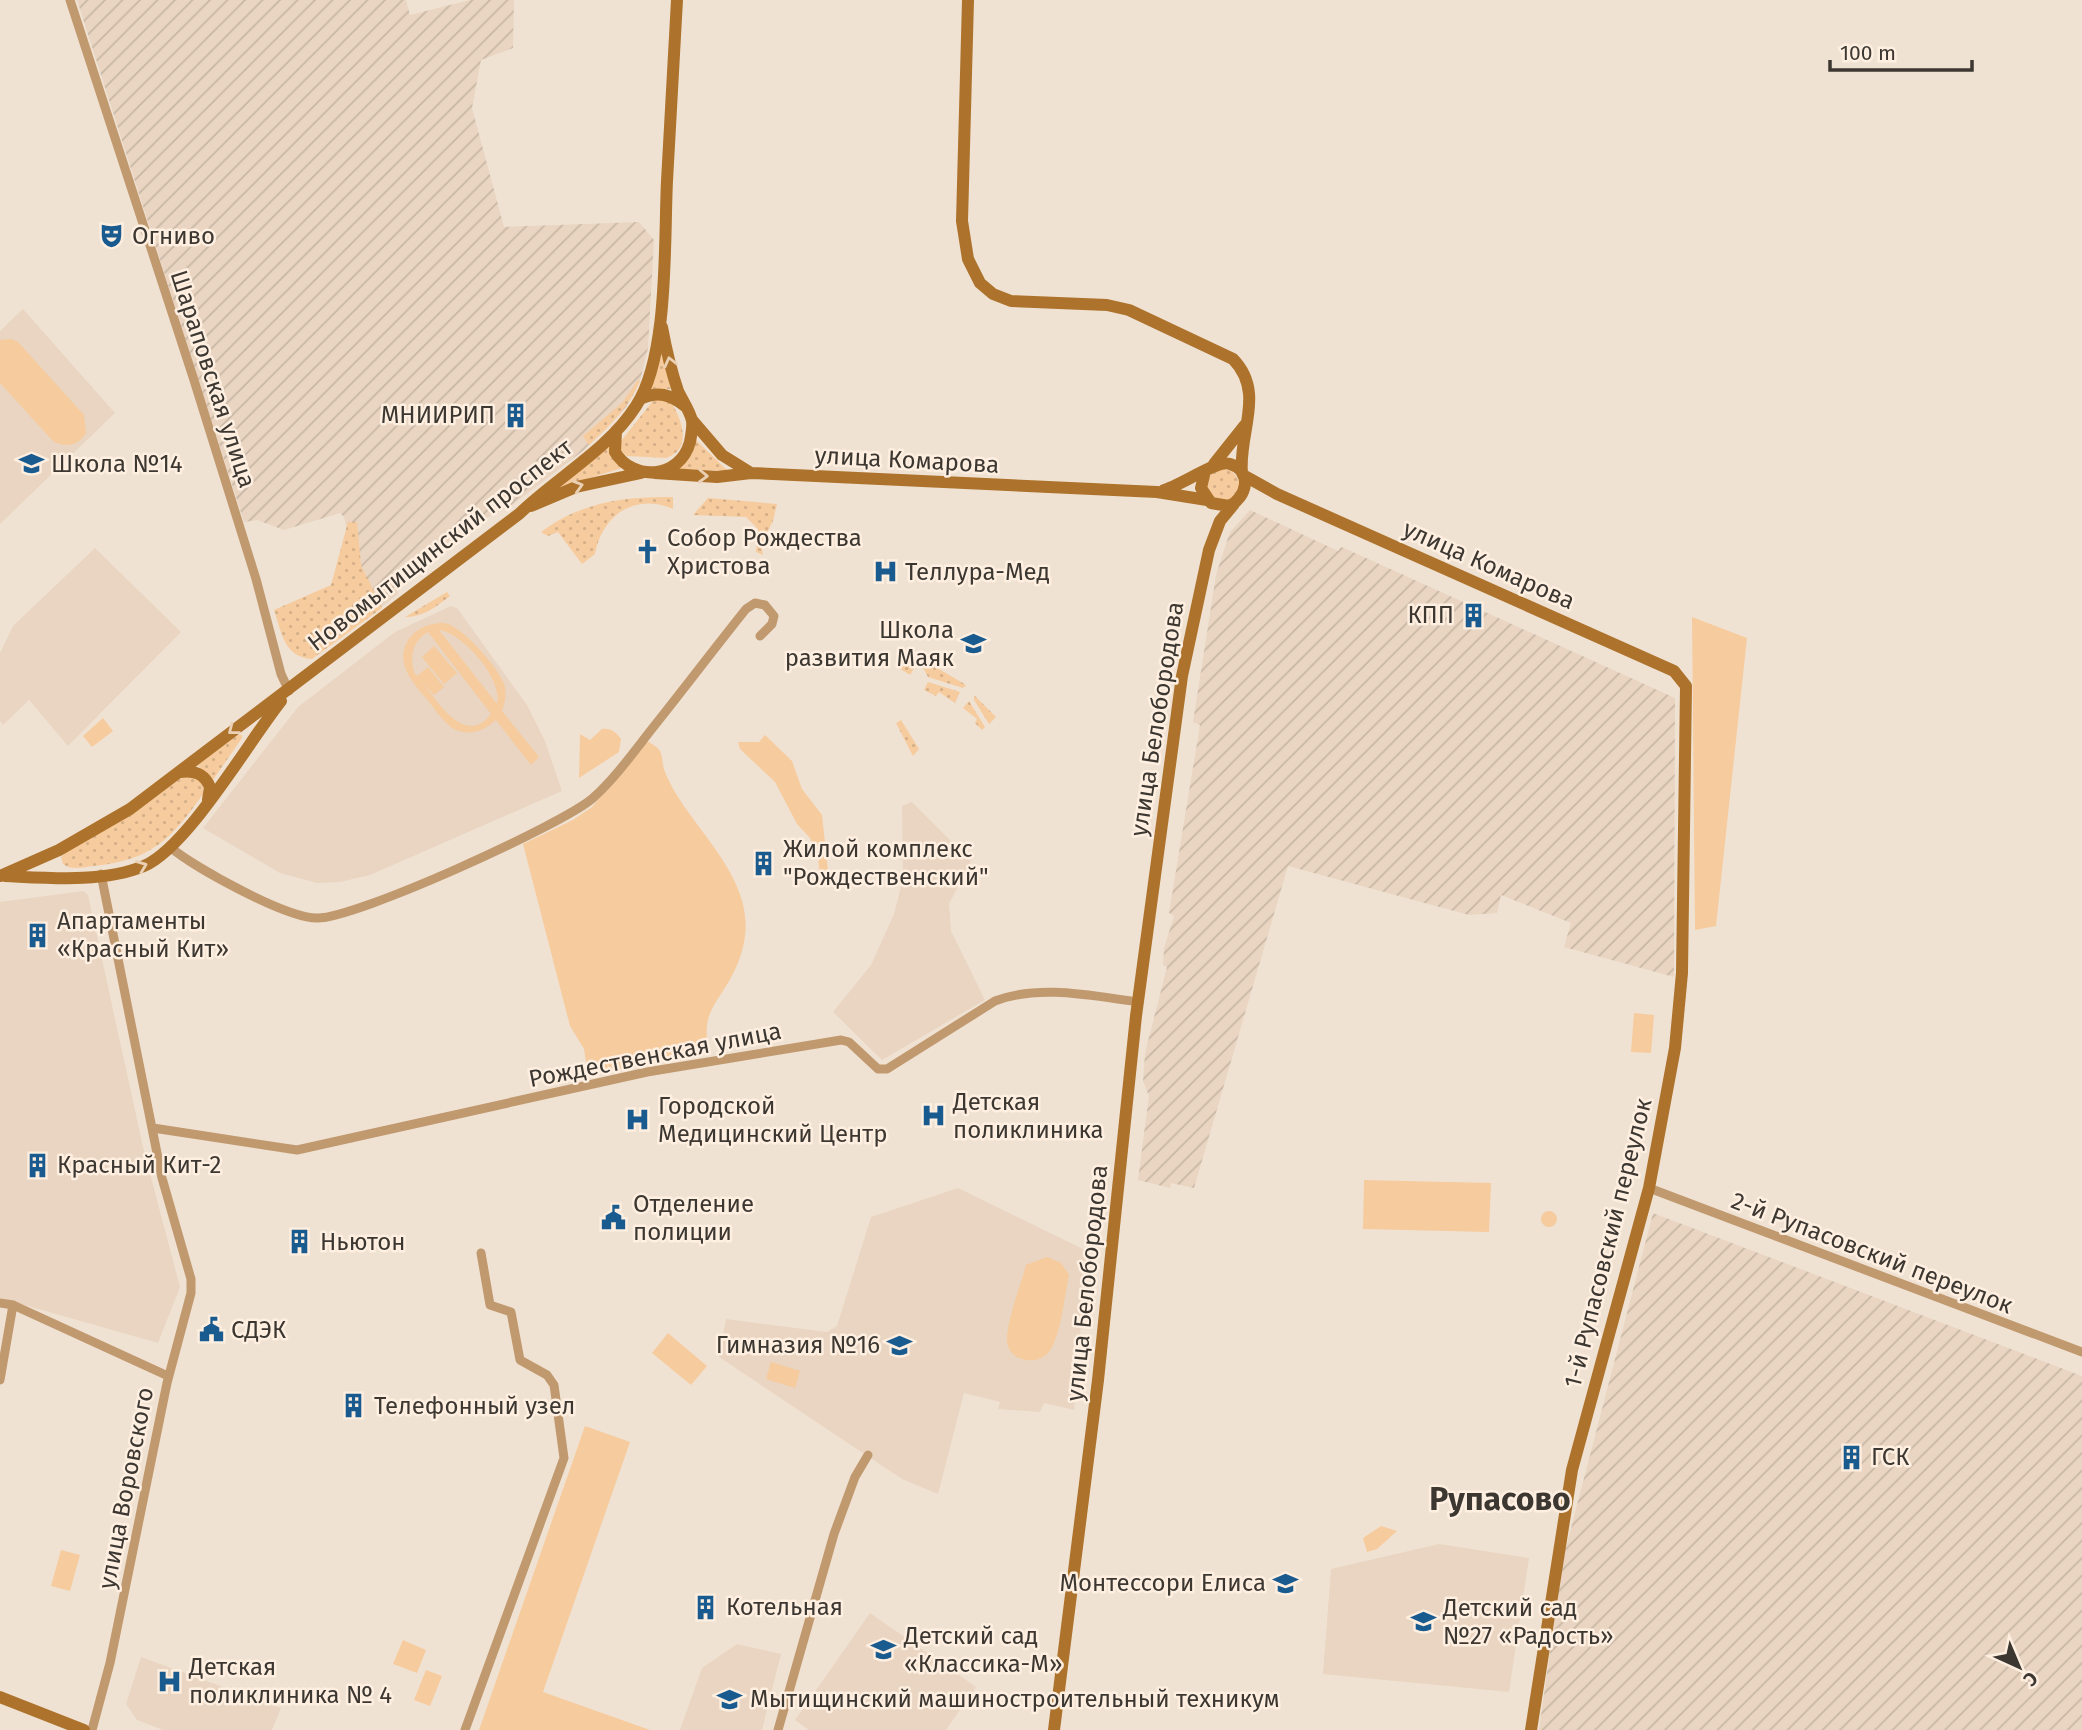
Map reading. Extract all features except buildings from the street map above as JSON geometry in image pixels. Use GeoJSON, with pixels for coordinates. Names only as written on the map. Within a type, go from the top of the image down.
{"type":"FeatureCollection","features":[{"type":"Feature","properties":{"kind":"street","name":"Шараповская улица"},"geometry":{"type":"LineString","coordinates":[[70,0],[193,377],[256,579],[281,674],[289,691]]}},
{"type":"Feature","properties":{"kind":"street","name":"Новомытищинский проспект"},"geometry":{"type":"LineString","coordinates":[[1,876],[59,850],[130,809],[242,722],[289,691],[520,513],[538,494],[616,431],[640,399],[650,374],[660,317],[677,0]]}},
{"type":"Feature","properties":{"kind":"street"},"geometry":{"type":"LineString","coordinates":[[968,0],[962,222],[968,259],[980,283],[993,294],[1012,301],[1107,305],[1129,310],[1209,345],[1233,359],[1243,371],[1250,394],[1249,419],[1243,474],[1245,488],[1237,501],[1216,506],[1207,500],[1201,488],[1210,468],[1249,419]]}},
{"type":"Feature","properties":{"kind":"street"},"geometry":{"type":"LineString","coordinates":[[660,317],[671,368],[692,420],[728,460],[751,473]]}},
{"type":"Feature","properties":{"kind":"street"},"geometry":{"type":"LineString","coordinates":[[640,399],[658,394],[671,397],[685,406]]}},
{"type":"Feature","properties":{"kind":"street"},"geometry":{"type":"LineString","coordinates":[[520,513],[567,489],[641,473],[655,473],[675,464],[685,453],[690,441],[692,420]]}},
{"type":"Feature","properties":{"kind":"street"},"geometry":{"type":"LineString","coordinates":[[616,431],[615,452],[625,465],[641,473]]}},
{"type":"Feature","properties":{"kind":"street"},"geometry":{"type":"LineString","coordinates":[[1210,468],[1230,463],[1243,474]]}},
{"type":"Feature","properties":{"kind":"street","name":"улица Комарова"},"geometry":{"type":"LineString","coordinates":[[1157,492],[1181,485],[1210,468]]}},
{"type":"Feature","properties":{"kind":"street","name":"улица Комарова"},"geometry":{"type":"LineString","coordinates":[[655,473],[717,477],[751,473],[1157,492],[1207,500]]}},
{"type":"Feature","properties":{"kind":"street","name":"улица Комарова"},"geometry":{"type":"LineString","coordinates":[[1243,474],[1277,494],[1505,594],[1674,671],[1682,678]]}},
{"type":"Feature","properties":{"kind":"street","name":"улица Комарова"},"geometry":{"type":"LineString","coordinates":[[1237,501],[1259,491],[1277,494]]}},
{"type":"Feature","properties":{"kind":"street","name":"улица Белобородова"},"geometry":{"type":"LineString","coordinates":[[1207,500],[1211,520],[1209,550]]}},
{"type":"Feature","properties":{"kind":"street","name":"улица Белобородова"},"geometry":{"type":"LineString","coordinates":[[1054,1730],[1098,1380],[1138,1002],[1182,676],[1192,618],[1209,550],[1220,521],[1237,501]]}},
{"type":"Feature","properties":{"kind":"street"},"geometry":{"type":"LineString","coordinates":[[170,847],[195,866],[290,912],[317,918],[352,911],[452,870],[581,807],[619,770],[746,609],[755,603],[765,605],[774,616],[772,624],[760,636]]}},
{"type":"Feature","properties":{"kind":"street","name":"1-й Рупасовский переулок"},"geometry":{"type":"LineString","coordinates":[[1531,1730],[1572,1470],[1649,1188],[1675,1048],[1682,990],[1686,698],[1682,678]]}},
{"type":"Feature","properties":{"kind":"street","name":"Новомытищинский проспект"},"geometry":{"type":"LineString","coordinates":[[1,876],[74,877],[143,867],[170,847],[289,691]]}},
{"type":"Feature","properties":{"kind":"street"},"geometry":{"type":"LineString","coordinates":[[180,772],[196,772],[203,776],[210,787],[208,800]]}},
{"type":"Feature","properties":{"kind":"street"},"geometry":{"type":"LineString","coordinates":[[59,850],[56,857],[59,868],[74,877]]}},
{"type":"Feature","properties":{"kind":"street","name":"улица Воровского"},"geometry":{"type":"LineString","coordinates":[[92,1730],[110,1663],[169,1376],[191,1293],[191,1279],[185,1255],[162,1178],[102,874]]}},
{"type":"Feature","properties":{"kind":"street","name":"Рождественская улица"},"geometry":{"type":"LineString","coordinates":[[153,1128],[297,1150],[670,1067],[841,1040],[849,1042],[878,1069],[887,1069],[996,1001],[1012,996],[1046,993],[1138,1002]]}},
{"type":"Feature","properties":{"kind":"street","name":"2-й Рупасовский переулок"},"geometry":{"type":"LineString","coordinates":[[1649,1188],[2082,1352]]}},
{"type":"Feature","properties":{"kind":"street"},"geometry":{"type":"LineString","coordinates":[[465,1730],[564,1458],[554,1385],[547,1375],[520,1360],[511,1312],[490,1305],[481,1253]]}},
{"type":"Feature","properties":{"kind":"street"},"geometry":{"type":"LineString","coordinates":[[0,1303],[13,1305],[169,1376]]}},
{"type":"Feature","properties":{"kind":"street"},"geometry":{"type":"LineString","coordinates":[[0,1380],[13,1305]]}},
{"type":"Feature","properties":{"kind":"street"},"geometry":{"type":"LineString","coordinates":[[778,1730],[834,1534],[855,1477],[868,1455]]}},
{"type":"Feature","properties":{"kind":"street"},"geometry":{"type":"LineString","coordinates":[[0,1697],[84,1730]]}},
{"type":"Feature","properties":{"kind":"shaded area"},"geometry":{"type":"Polygon","coordinates":[[[77,0],[406,0],[410,15],[470,0],[514,0],[513,48],[481,60],[472,108],[504,227],[639,222],[654,240],[648,348],[640,381],[626,407],[584,450],[512,505],[487,518],[463,540],[458,535],[395,584],[398,594],[379,609],[358,571],[344,517],[340,513],[284,530],[257,520],[244,522],[77,0]]]}},
{"type":"Feature","properties":{"kind":"shaded area","name":"Школа №14"},"geometry":{"type":"Polygon","coordinates":[[[23,309],[115,413],[0,524],[0,331],[23,309]]]}},
{"type":"Feature","properties":{"kind":"shaded area"},"geometry":{"type":"Polygon","coordinates":[[[11,339],[18,342],[84,415],[86,433],[79,441],[63,445],[53,441],[0,383],[0,340],[11,339]]]}},
{"type":"Feature","properties":{"kind":"shaded area"},"geometry":{"type":"Polygon","coordinates":[[[660,348],[671,389],[651,390],[660,348]]]}},
{"type":"Feature","properties":{"kind":"shaded area"},"geometry":{"type":"Polygon","coordinates":[[[638,380],[640,381],[636,390],[625,408],[589,445],[583,436],[622,403],[638,380]]]}},
{"type":"Feature","properties":{"kind":"shaded area"},"geometry":{"type":"Polygon","coordinates":[[[656,397],[671,402],[675,409],[683,433],[680,448],[666,458],[627,456],[621,451],[621,441],[656,397]]]}},
{"type":"Feature","properties":{"kind":"shaded area"},"geometry":{"type":"Polygon","coordinates":[[[696,440],[728,471],[678,469],[692,454],[696,440]]]}},
{"type":"Feature","properties":{"kind":"shaded area"},"geometry":{"type":"Polygon","coordinates":[[[609,443],[622,468],[554,489],[609,443]]]}},
{"type":"Feature","properties":{"kind":"shaded area"},"geometry":{"type":"Polygon","coordinates":[[[1223,469],[1234,474],[1239,485],[1234,496],[1223,501],[1212,496],[1207,485],[1212,474],[1223,469]]]}},
{"type":"Feature","properties":{"kind":"shaded area"},"geometry":{"type":"Polygon","coordinates":[[[673,497],[673,509],[659,504],[645,504],[622,511],[605,529],[595,554],[582,564],[558,532],[548,536],[541,532],[588,507],[638,498],[673,497]]]}},
{"type":"Feature","properties":{"kind":"shaded area"},"geometry":{"type":"Polygon","coordinates":[[[708,498],[777,504],[773,521],[761,545],[763,555],[756,552],[758,529],[746,517],[693,515],[708,498]]]}},
{"type":"Feature","properties":{"kind":"shaded area"},"geometry":{"type":"Polygon","coordinates":[[[1250,510],[1338,551],[1341,547],[1344,548],[1675,698],[1674,977],[1564,947],[1571,923],[1501,895],[1497,913],[1469,915],[1288,866],[1194,1188],[1171,1183],[1170,1188],[1138,1180],[1149,1096],[1143,1081],[1145,1053],[1167,967],[1163,965],[1164,948],[1174,916],[1169,913],[1200,725],[1193,722],[1216,575],[1230,532],[1250,510]]]}},
{"type":"Feature","properties":{"kind":"shaded area"},"geometry":{"type":"Polygon","coordinates":[[[348,522],[357,522],[361,565],[382,608],[312,659],[303,657],[295,654],[286,643],[274,610],[331,585],[348,522]]]}},
{"type":"Feature","properties":{"kind":"shaded area"},"geometry":{"type":"Polygon","coordinates":[[[95,548],[181,632],[68,746],[29,700],[3,725],[0,721],[0,653],[13,626],[95,548]]]}},
{"type":"Feature","properties":{"kind":"shaded area"},"geometry":{"type":"Polygon","coordinates":[[[447,592],[450,596],[429,611],[405,617],[447,592]]]}},
{"type":"Feature","properties":{"kind":"shaded area"},"geometry":{"type":"Polygon","coordinates":[[[451,606],[457,608],[527,705],[545,741],[562,791],[370,875],[340,882],[317,883],[280,873],[203,828],[298,707],[395,632],[451,606]]]}},
{"type":"Feature","properties":{"kind":"shaded area"},"geometry":{"type":"Polygon","coordinates":[[[1692,617],[1747,638],[1716,926],[1695,930],[1692,617]]]}},
{"type":"Feature","properties":{"kind":"shaded area"},"geometry":{"type":"Polygon","coordinates":[[[444,623],[460,631],[494,668],[505,687],[502,711],[539,757],[531,765],[496,720],[478,731],[456,730],[442,718],[412,680],[404,662],[406,644],[417,631],[444,623]],[[439,630],[497,704],[494,683],[479,659],[459,639],[439,630]],[[428,632],[418,640],[413,650],[415,674],[417,676],[428,667],[444,687],[434,695],[423,683],[436,701],[462,724],[472,726],[482,723],[491,714],[428,632]]]}},
{"type":"Feature","properties":{"kind":"shaded area"},"geometry":{"type":"Polygon","coordinates":[[[434,646],[457,673],[444,684],[422,657],[434,646]]]}},
{"type":"Feature","properties":{"kind":"shaded area"},"geometry":{"type":"Polygon","coordinates":[[[907,650],[916,665],[910,675],[899,668],[907,650]]]}},
{"type":"Feature","properties":{"kind":"shaded area"},"geometry":{"type":"Polygon","coordinates":[[[917,656],[966,685],[963,688],[928,677],[917,656]]]}},
{"type":"Feature","properties":{"kind":"shaded area"},"geometry":{"type":"Polygon","coordinates":[[[928,682],[960,692],[955,703],[939,692],[936,696],[924,690],[928,682]]]}},
{"type":"Feature","properties":{"kind":"shaded area"},"geometry":{"type":"Polygon","coordinates":[[[974,695],[996,717],[989,724],[974,700],[974,695]]]}},
{"type":"Feature","properties":{"kind":"shaded area"},"geometry":{"type":"Polygon","coordinates":[[[969,701],[985,727],[982,730],[975,723],[977,719],[963,708],[969,701]]]}},
{"type":"Feature","properties":{"kind":"shaded area"},"geometry":{"type":"Polygon","coordinates":[[[103,718],[113,731],[92,747],[83,736],[103,718]]]}},
{"type":"Feature","properties":{"kind":"shaded area"},"geometry":{"type":"Polygon","coordinates":[[[901,720],[919,749],[913,756],[896,723],[901,720]]]}},
{"type":"Feature","properties":{"kind":"shaded area"},"geometry":{"type":"Polygon","coordinates":[[[602,729],[613,731],[621,739],[619,752],[579,778],[580,734],[590,740],[602,729]]]}},
{"type":"Feature","properties":{"kind":"shaded area"},"geometry":{"type":"Polygon","coordinates":[[[236,735],[242,735],[242,738],[213,780],[197,765],[236,735]]]}},
{"type":"Feature","properties":{"kind":"shaded area"},"geometry":{"type":"Polygon","coordinates":[[[765,735],[792,761],[802,789],[822,815],[828,871],[820,880],[818,856],[810,838],[797,824],[775,782],[740,749],[738,742],[759,742],[765,735]]]}},
{"type":"Feature","properties":{"kind":"shaded area"},"geometry":{"type":"Polygon","coordinates":[[[647,741],[660,751],[664,770],[674,791],[729,870],[744,911],[745,933],[740,957],[707,1022],[709,1052],[588,1075],[584,1049],[570,1026],[523,844],[573,820],[592,807],[647,741]]]}},
{"type":"Feature","properties":{"kind":"shaded area"},"geometry":{"type":"Polygon","coordinates":[[[196,776],[203,786],[203,794],[180,824],[158,845],[131,859],[114,863],[78,868],[63,864],[61,857],[66,852],[124,819],[181,777],[196,776]]]}},
{"type":"Feature","properties":{"kind":"shaded area"},"geometry":{"type":"Polygon","coordinates":[[[912,802],[971,861],[949,904],[951,931],[985,1000],[882,1060],[833,1012],[871,965],[894,914],[903,879],[902,806],[912,802]]]}},
{"type":"Feature","properties":{"kind":"shaded area"},"geometry":{"type":"Polygon","coordinates":[[[83,891],[88,895],[143,1147],[180,1287],[158,1343],[0,1298],[0,902],[83,891]]]}},
{"type":"Feature","properties":{"kind":"shaded area"},"geometry":{"type":"Polygon","coordinates":[[[1634,1013],[1654,1015],[1651,1053],[1631,1052],[1634,1013]]]}},
{"type":"Feature","properties":{"kind":"shaded area"},"geometry":{"type":"Polygon","coordinates":[[[1364,1180],[1491,1183],[1489,1232],[1363,1229],[1364,1180]]]}},
{"type":"Feature","properties":{"kind":"shaded area","name":"Гимназия №16"},"geometry":{"type":"Polygon","coordinates":[[[958,1188],[1087,1251],[1074,1410],[1044,1403],[1040,1412],[998,1409],[1000,1402],[964,1393],[938,1494],[902,1479],[719,1357],[726,1319],[827,1332],[837,1326],[871,1217],[958,1188]]]}},
{"type":"Feature","properties":{"kind":"shaded area"},"geometry":{"type":"Polygon","coordinates":[[[1549,1211],[1555,1213],[1555,1225],[1549,1227],[1543,1225],[1541,1219],[1543,1213],[1549,1211]]]}},
{"type":"Feature","properties":{"kind":"shaded area"},"geometry":{"type":"Polygon","coordinates":[[[1653,1213],[2082,1376],[2082,1730],[1539,1730],[1563,1559],[1653,1213]]]}},
{"type":"Feature","properties":{"kind":"shaded area"},"geometry":{"type":"Polygon","coordinates":[[[1047,1257],[1061,1263],[1069,1275],[1060,1323],[1055,1341],[1046,1355],[1039,1359],[1024,1360],[1012,1353],[1008,1347],[1010,1321],[1026,1265],[1047,1257]]]}},
{"type":"Feature","properties":{"kind":"shaded area"},"geometry":{"type":"Polygon","coordinates":[[[668,1333],[707,1366],[691,1385],[652,1353],[668,1333]]]}},
{"type":"Feature","properties":{"kind":"shaded area"},"geometry":{"type":"Polygon","coordinates":[[[771,1362],[800,1371],[795,1388],[766,1379],[771,1362]]]}},
{"type":"Feature","properties":{"kind":"shaded area"},"geometry":{"type":"Polygon","coordinates":[[[585,1426],[630,1442],[543,1692],[650,1730],[479,1730],[585,1426]]]}},
{"type":"Feature","properties":{"kind":"shaded area"},"geometry":{"type":"Polygon","coordinates":[[[1381,1526],[1397,1531],[1377,1549],[1367,1552],[1363,1538],[1381,1526]]]}},
{"type":"Feature","properties":{"kind":"shaded area","name":"Детский сад №27 «Радость»"},"geometry":{"type":"Polygon","coordinates":[[[1439,1544],[1529,1558],[1509,1692],[1323,1674],[1331,1569],[1439,1544]]]}},
{"type":"Feature","properties":{"kind":"shaded area"},"geometry":{"type":"Polygon","coordinates":[[[61,1550],[80,1555],[70,1591],[51,1586],[61,1550]]]}},
{"type":"Feature","properties":{"kind":"shaded area","name":"Детский сад «Классика-М»"},"geometry":{"type":"Polygon","coordinates":[[[870,1613],[976,1687],[946,1730],[809,1730],[795,1720],[870,1613]]]}},
{"type":"Feature","properties":{"kind":"shaded area"},"geometry":{"type":"Polygon","coordinates":[[[403,1640],[426,1650],[417,1673],[393,1664],[403,1640]]]}},
{"type":"Feature","properties":{"kind":"shaded area","name":"Мытищинский машиностроительный техникум"},"geometry":{"type":"Polygon","coordinates":[[[737,1644],[781,1654],[762,1730],[680,1730],[702,1668],[737,1644]]]}},
{"type":"Feature","properties":{"kind":"shaded area","name":"Детская поликлиника № 4"},"geometry":{"type":"Polygon","coordinates":[[[141,1657],[281,1708],[272,1730],[163,1730],[137,1720],[126,1704],[141,1657]]]}},
{"type":"Feature","properties":{"kind":"shaded area"},"geometry":{"type":"Polygon","coordinates":[[[426,1670],[442,1676],[430,1706],[414,1700],[426,1670]]]}},
{"type":"Feature","properties":{"kind":"place","name":"Огниво"},"geometry":{"type":"Point","coordinates":[112,236]}},
{"type":"Feature","properties":{"kind":"place","name":"МНИИРИП"},"geometry":{"type":"Point","coordinates":[515,415]}},
{"type":"Feature","properties":{"kind":"place","name":"Школа №14"},"geometry":{"type":"Point","coordinates":[31,464]}},
{"type":"Feature","properties":{"kind":"place","name":"Собор Рождества Христова"},"geometry":{"type":"Point","coordinates":[647,552]}},
{"type":"Feature","properties":{"kind":"place","name":"Теллура-Мед"},"geometry":{"type":"Point","coordinates":[885,572]}},
{"type":"Feature","properties":{"kind":"place","name":"КПП"},"geometry":{"type":"Point","coordinates":[1474,615]}},
{"type":"Feature","properties":{"kind":"place","name":"Школа развития Маяк"},"geometry":{"type":"Point","coordinates":[974,644]}},
{"type":"Feature","properties":{"kind":"place","name":"Жилой комплекс \"Рождественский\""},"geometry":{"type":"Point","coordinates":[763,863]}},
{"type":"Feature","properties":{"kind":"place","name":"Апартаменты «Красный Кит»"},"geometry":{"type":"Point","coordinates":[37,935]}},
{"type":"Feature","properties":{"kind":"place","name":"Детская поликлиника"},"geometry":{"type":"Point","coordinates":[933,1116]}},
{"type":"Feature","properties":{"kind":"place","name":"Городской Медицинский Центр"},"geometry":{"type":"Point","coordinates":[638,1120]}},
{"type":"Feature","properties":{"kind":"place","name":"Красный Кит-2"},"geometry":{"type":"Point","coordinates":[37,1165]}},
{"type":"Feature","properties":{"kind":"place","name":"Отделение полиции"},"geometry":{"type":"Point","coordinates":[613,1218]}},
{"type":"Feature","properties":{"kind":"place","name":"Ньютон"},"geometry":{"type":"Point","coordinates":[300,1242]}},
{"type":"Feature","properties":{"kind":"place","name":"СДЭК"},"geometry":{"type":"Point","coordinates":[211,1330]}},
{"type":"Feature","properties":{"kind":"place","name":"Гимназия №16"},"geometry":{"type":"Point","coordinates":[900,1345]}},
{"type":"Feature","properties":{"kind":"place","name":"Телефонный узел"},"geometry":{"type":"Point","coordinates":[354,1406]}},
{"type":"Feature","properties":{"kind":"place","name":"ГСК"},"geometry":{"type":"Point","coordinates":[1851,1457]}},
{"type":"Feature","properties":{"kind":"place","name":"Монтессори Елиса"},"geometry":{"type":"Point","coordinates":[1286,1583]}},
{"type":"Feature","properties":{"kind":"place","name":"Котельная"},"geometry":{"type":"Point","coordinates":[706,1607]}},
{"type":"Feature","properties":{"kind":"place","name":"Детский сад №27 «Радость»"},"geometry":{"type":"Point","coordinates":[1423,1622]}},
{"type":"Feature","properties":{"kind":"place","name":"Детский сад «Классика-М»"},"geometry":{"type":"Point","coordinates":[884,1650]}},
{"type":"Feature","properties":{"kind":"place","name":"Детская поликлиника № 4"},"geometry":{"type":"Point","coordinates":[169,1681]}},
{"type":"Feature","properties":{"kind":"place","name":"Мытищинский машиностроительный техникум"},"geometry":{"type":"Point","coordinates":[730,1699]}},
{"type":"Feature","properties":{"kind":"district","name":"Рупасово"},"geometry":{"type":"Point","coordinates":[1500,1499]}}]}
